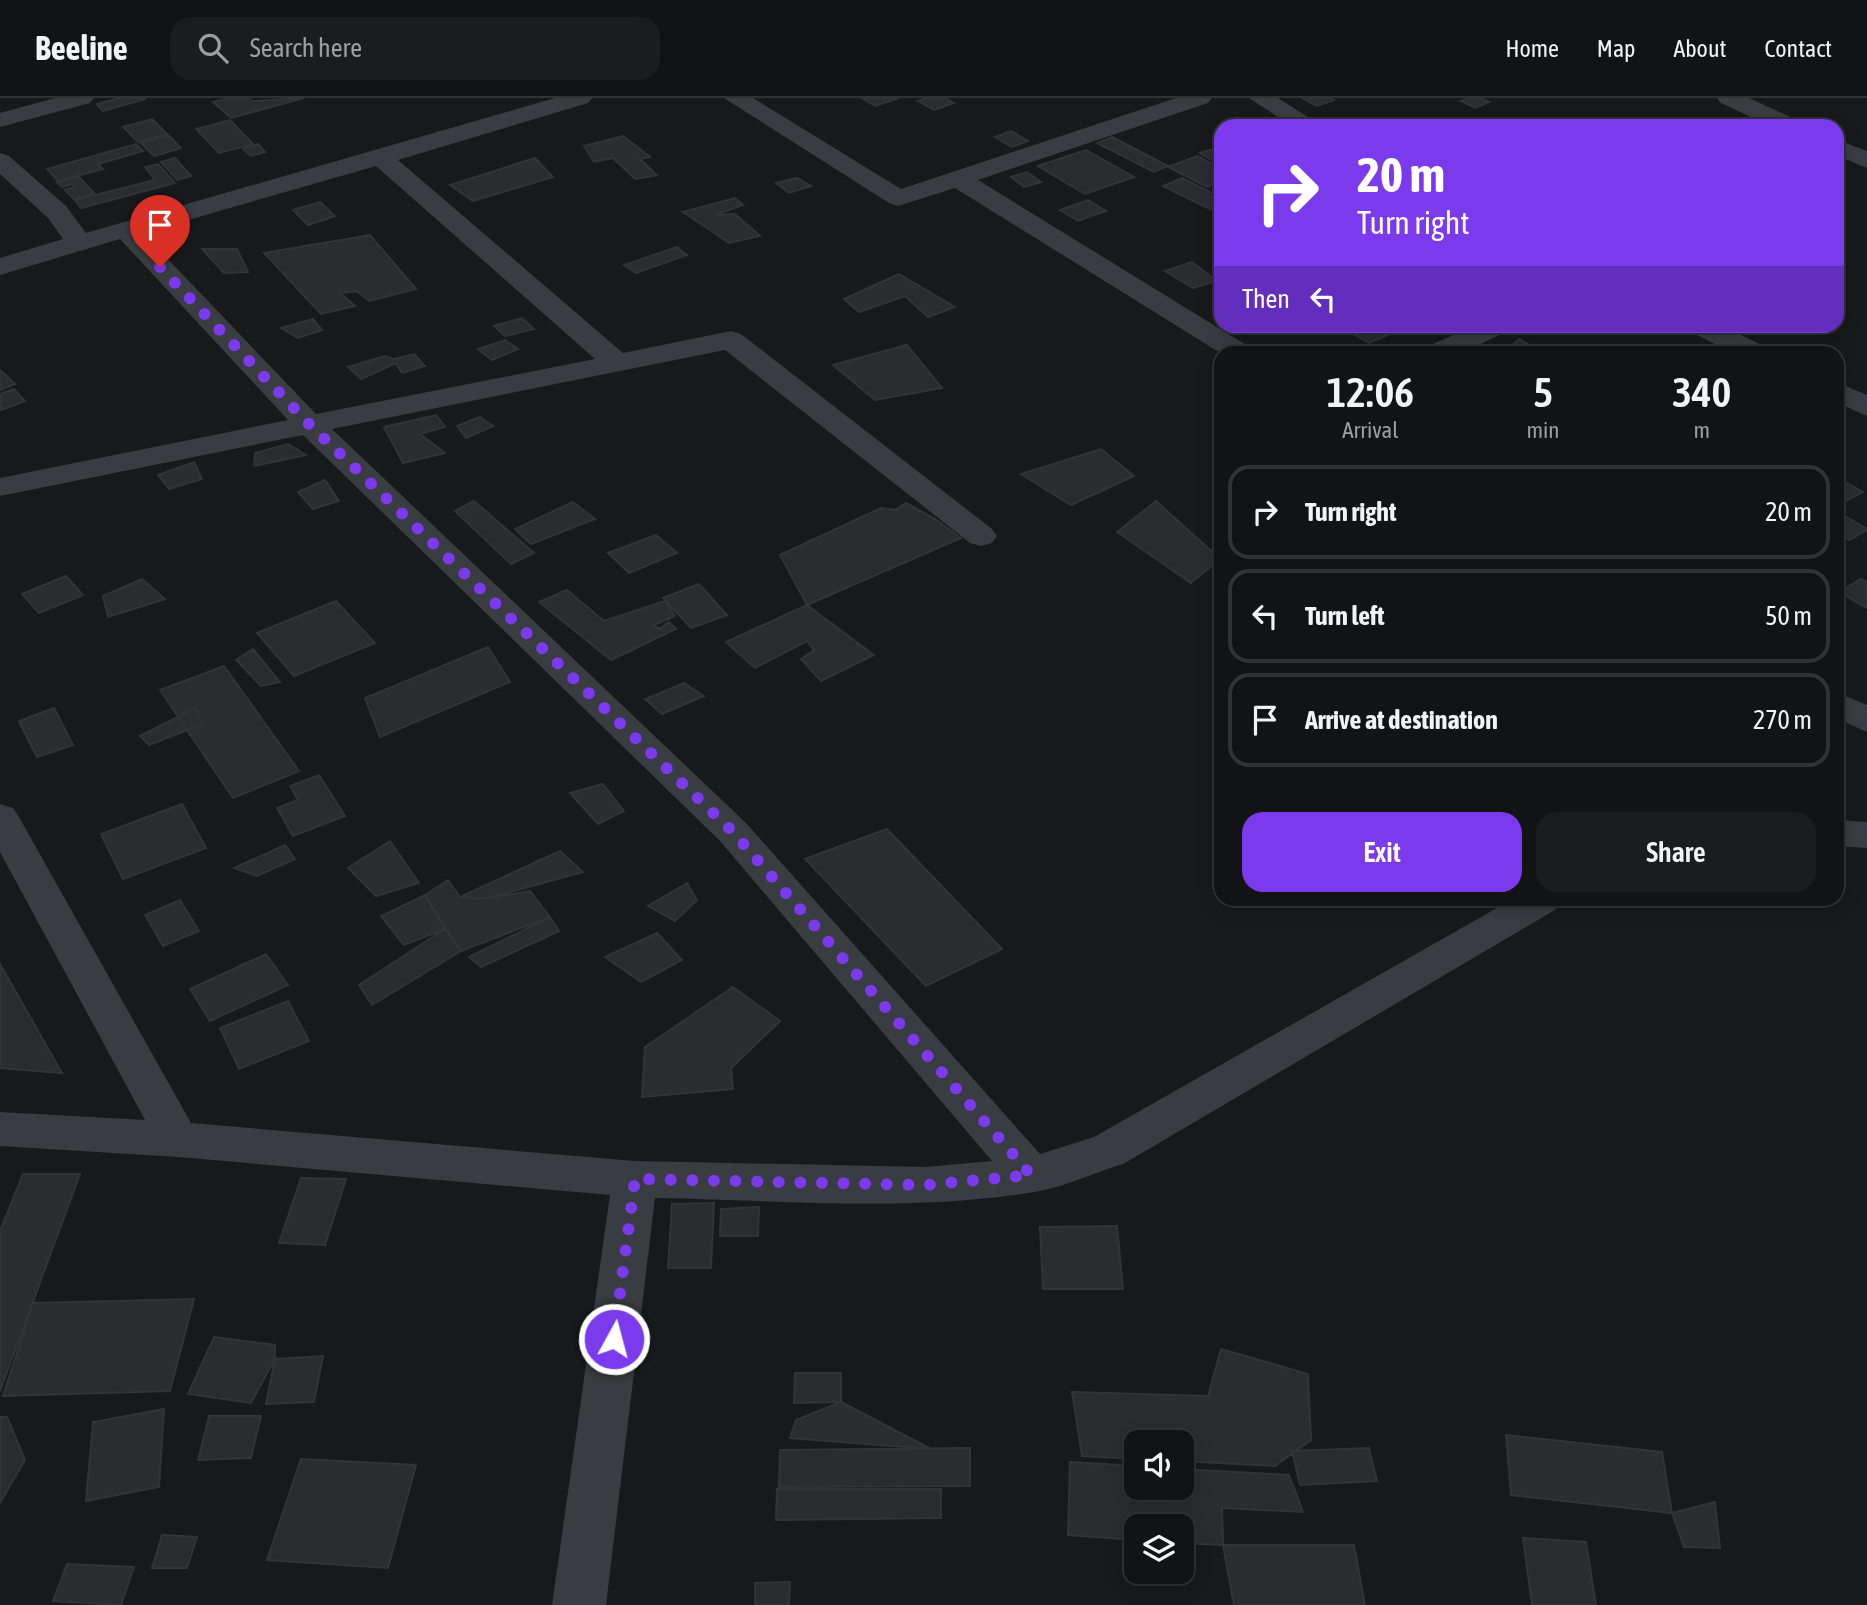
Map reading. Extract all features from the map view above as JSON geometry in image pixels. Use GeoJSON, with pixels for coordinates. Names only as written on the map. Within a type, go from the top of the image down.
{"type":"FeatureCollection","features":[{"type":"Feature","properties":{"kind":"street"},"geometry":{"type":"LineString","coordinates":[[0,120],[82,98]]}},
{"type":"Feature","properties":{"kind":"street"},"geometry":{"type":"LineString","coordinates":[[0,267],[124,228],[580,98]]}},
{"type":"Feature","properties":{"kind":"street"},"geometry":{"type":"LineString","coordinates":[[736,98],[898,198],[960,180],[1200,98]]}},
{"type":"Feature","properties":{"kind":"street"},"geometry":{"type":"LineString","coordinates":[[1261,98],[1298,119]]}},
{"type":"Feature","properties":{"kind":"street"},"geometry":{"type":"LineString","coordinates":[[1729,98],[1775,119]]}},
{"type":"Feature","properties":{"kind":"street"},"geometry":{"type":"LineString","coordinates":[[1844,150],[1867,160]]}},
{"type":"Feature","properties":{"kind":"street"},"geometry":{"type":"LineString","coordinates":[[380,157],[615,362]]}},
{"type":"Feature","properties":{"kind":"street"},"geometry":{"type":"LineString","coordinates":[[0,161],[57,212],[79,242]]}},
{"type":"Feature","properties":{"kind":"street"},"geometry":{"type":"LineString","coordinates":[[960,180],[1228,346]]}},
{"type":"Feature","properties":{"kind":"street"},"geometry":{"type":"LineString","coordinates":[[124,228],[308,423],[733,832],[1031,1175]]}},
{"type":"Feature","properties":{"kind":"street"},"geometry":{"type":"LineString","coordinates":[[1452,346],[1480,333]]}},
{"type":"Feature","properties":{"kind":"street"},"geometry":{"type":"LineString","coordinates":[[1715,333],[1742,346]]}},
{"type":"Feature","properties":{"kind":"street"},"geometry":{"type":"LineString","coordinates":[[0,487],[731,340],[981,536]]}},
{"type":"Feature","properties":{"kind":"street"},"geometry":{"type":"LineString","coordinates":[[1844,396],[1867,407]]}},
{"type":"Feature","properties":{"kind":"street"},"geometry":{"type":"LineString","coordinates":[[1844,707],[1867,720]]}},
{"type":"Feature","properties":{"kind":"street"},"geometry":{"type":"LineString","coordinates":[[0,817],[178,1139]]}},
{"type":"Feature","properties":{"kind":"street"},"geometry":{"type":"LineString","coordinates":[[1844,833],[1867,835]]}},
{"type":"Feature","properties":{"kind":"street"},"geometry":{"type":"LineString","coordinates":[[0,1129],[178,1139],[635,1179],[926,1185],[1031,1175],[1109,1150],[1531,906]]}},
{"type":"Feature","properties":{"kind":"street"},"geometry":{"type":"LineString","coordinates":[[579,1605],[635,1179]]}},
{"type":"Feature","properties":{"kind":"building"},"geometry":{"type":"Polygon","coordinates":[[[120,98],[145,99],[103,111],[97,104],[120,98]]]}},
{"type":"Feature","properties":{"kind":"building"},"geometry":{"type":"Polygon","coordinates":[[[229,98],[249,98],[252,101],[304,98],[231,118],[213,102],[229,98]]]}},
{"type":"Feature","properties":{"kind":"building"},"geometry":{"type":"Polygon","coordinates":[[[862,98],[899,98],[875,106],[862,98]]]}},
{"type":"Feature","properties":{"kind":"building"},"geometry":{"type":"Polygon","coordinates":[[[945,98],[954,103],[934,110],[918,101],[945,98]]]}},
{"type":"Feature","properties":{"kind":"building"},"geometry":{"type":"Polygon","coordinates":[[[1302,98],[1329,98],[1334,100],[1317,106],[1302,98]]]}},
{"type":"Feature","properties":{"kind":"building"},"geometry":{"type":"Polygon","coordinates":[[[1480,98],[1489,102],[1475,108],[1461,101],[1480,98]]]}},
{"type":"Feature","properties":{"kind":"building"},"geometry":{"type":"Polygon","coordinates":[[[152,119],[167,134],[138,142],[123,127],[152,119]]]}},
{"type":"Feature","properties":{"kind":"building"},"geometry":{"type":"Polygon","coordinates":[[[230,120],[253,144],[219,153],[196,129],[230,120]]]}},
{"type":"Feature","properties":{"kind":"building"},"geometry":{"type":"Polygon","coordinates":[[[1011,131],[1028,141],[1012,147],[995,137],[1011,131]]]}},
{"type":"Feature","properties":{"kind":"building"},"geometry":{"type":"Polygon","coordinates":[[[168,135],[181,148],[154,156],[141,143],[168,135]]]}},
{"type":"Feature","properties":{"kind":"building"},"geometry":{"type":"Polygon","coordinates":[[[623,136],[650,157],[640,159],[657,175],[635,179],[613,158],[594,162],[584,146],[623,136]]]}},
{"type":"Feature","properties":{"kind":"building"},"geometry":{"type":"Polygon","coordinates":[[[1112,137],[1168,166],[1154,172],[1097,143],[1112,137]]]}},
{"type":"Feature","properties":{"kind":"building"},"geometry":{"type":"Polygon","coordinates":[[[136,144],[143,151],[98,164],[103,169],[58,181],[47,169],[136,144]]]}},
{"type":"Feature","properties":{"kind":"building"},"geometry":{"type":"Polygon","coordinates":[[[258,144],[265,152],[251,156],[243,149],[258,144]]]}},
{"type":"Feature","properties":{"kind":"building"},"geometry":{"type":"Polygon","coordinates":[[[1214,149],[1214,161],[1200,153],[1214,149]]]}},
{"type":"Feature","properties":{"kind":"building"},"geometry":{"type":"Polygon","coordinates":[[[1086,150],[1134,177],[1085,194],[1038,166],[1086,150]]]}},
{"type":"Feature","properties":{"kind":"building"},"geometry":{"type":"Polygon","coordinates":[[[1197,156],[1214,165],[1214,184],[1207,187],[1168,167],[1197,156]]]}},
{"type":"Feature","properties":{"kind":"building"},"geometry":{"type":"Polygon","coordinates":[[[175,158],[191,176],[177,180],[161,162],[175,158]]]}},
{"type":"Feature","properties":{"kind":"building"},"geometry":{"type":"Polygon","coordinates":[[[535,158],[553,177],[473,201],[450,185],[535,158]]]}},
{"type":"Feature","properties":{"kind":"building"},"geometry":{"type":"Polygon","coordinates":[[[158,164],[175,183],[81,208],[75,200],[155,180],[145,167],[158,164]]]}},
{"type":"Feature","properties":{"kind":"building"},"geometry":{"type":"Polygon","coordinates":[[[1027,172],[1041,182],[1024,187],[1011,177],[1027,172]]]}},
{"type":"Feature","properties":{"kind":"building"},"geometry":{"type":"Polygon","coordinates":[[[79,177],[94,193],[74,199],[65,190],[75,187],[72,184],[62,187],[57,182],[79,177]]]}},
{"type":"Feature","properties":{"kind":"building"},"geometry":{"type":"Polygon","coordinates":[[[797,178],[811,186],[789,193],[776,183],[797,178]]]}},
{"type":"Feature","properties":{"kind":"building"},"geometry":{"type":"Polygon","coordinates":[[[1182,178],[1214,194],[1214,211],[1163,186],[1182,178]]]}},
{"type":"Feature","properties":{"kind":"building"},"geometry":{"type":"Polygon","coordinates":[[[735,198],[743,205],[715,215],[735,214],[760,236],[729,243],[683,212],[735,198]]]}},
{"type":"Feature","properties":{"kind":"building"},"geometry":{"type":"Polygon","coordinates":[[[1088,200],[1106,211],[1078,221],[1060,210],[1088,200]]]}},
{"type":"Feature","properties":{"kind":"building"},"geometry":{"type":"Polygon","coordinates":[[[320,202],[335,216],[308,225],[293,210],[320,202]]]}},
{"type":"Feature","properties":{"kind":"building"},"geometry":{"type":"Polygon","coordinates":[[[370,235],[416,289],[369,301],[357,291],[340,293],[355,306],[321,314],[264,253],[370,235]]]}},
{"type":"Feature","properties":{"kind":"building"},"geometry":{"type":"Polygon","coordinates":[[[677,247],[687,255],[636,273],[624,265],[677,247]]]}},
{"type":"Feature","properties":{"kind":"building"},"geometry":{"type":"Polygon","coordinates":[[[202,249],[237,249],[248,272],[224,273],[202,249]]]}},
{"type":"Feature","properties":{"kind":"building"},"geometry":{"type":"Polygon","coordinates":[[[1192,262],[1214,279],[1214,282],[1193,288],[1165,271],[1192,262]]]}},
{"type":"Feature","properties":{"kind":"building"},"geometry":{"type":"Polygon","coordinates":[[[899,274],[955,307],[928,317],[905,296],[859,312],[844,299],[899,274]]]}},
{"type":"Feature","properties":{"kind":"building"},"geometry":{"type":"Polygon","coordinates":[[[522,318],[534,329],[505,336],[494,326],[522,318]]]}},
{"type":"Feature","properties":{"kind":"building"},"geometry":{"type":"Polygon","coordinates":[[[313,319],[322,330],[298,338],[281,328],[313,319]]]}},
{"type":"Feature","properties":{"kind":"building"},"geometry":{"type":"Polygon","coordinates":[[[1351,333],[1393,333],[1369,343],[1351,333]]]}},
{"type":"Feature","properties":{"kind":"building"},"geometry":{"type":"Polygon","coordinates":[[[1519,339],[1531,346],[1512,346],[1519,339]]]}},
{"type":"Feature","properties":{"kind":"building"},"geometry":{"type":"Polygon","coordinates":[[[505,340],[518,349],[492,360],[478,349],[505,340]]]}},
{"type":"Feature","properties":{"kind":"building"},"geometry":{"type":"Polygon","coordinates":[[[907,345],[942,388],[875,400],[833,365],[907,345]]]}},
{"type":"Feature","properties":{"kind":"building"},"geometry":{"type":"Polygon","coordinates":[[[414,354],[425,366],[402,373],[396,363],[361,379],[348,367],[385,356],[394,359],[414,354]]]}},
{"type":"Feature","properties":{"kind":"building"},"geometry":{"type":"Polygon","coordinates":[[[0,370],[15,384],[0,390],[0,370]]]}},
{"type":"Feature","properties":{"kind":"building"},"geometry":{"type":"Polygon","coordinates":[[[14,389],[25,401],[1,410],[0,394],[14,389]]]}},
{"type":"Feature","properties":{"kind":"building"},"geometry":{"type":"Polygon","coordinates":[[[436,415],[445,427],[420,434],[445,453],[403,463],[384,427],[436,415]]]}},
{"type":"Feature","properties":{"kind":"building"},"geometry":{"type":"Polygon","coordinates":[[[480,417],[493,426],[466,438],[457,426],[480,417]]]}},
{"type":"Feature","properties":{"kind":"building"},"geometry":{"type":"Polygon","coordinates":[[[288,444],[306,455],[254,466],[255,453],[288,444]]]}},
{"type":"Feature","properties":{"kind":"building"},"geometry":{"type":"Polygon","coordinates":[[[1101,449],[1134,476],[1071,505],[1021,474],[1101,449]]]}},
{"type":"Feature","properties":{"kind":"building"},"geometry":{"type":"Polygon","coordinates":[[[194,462],[202,479],[169,489],[158,475],[194,462]]]}},
{"type":"Feature","properties":{"kind":"building"},"geometry":{"type":"Polygon","coordinates":[[[325,480],[339,501],[313,509],[298,492],[325,480]]]}},
{"type":"Feature","properties":{"kind":"building"},"geometry":{"type":"Polygon","coordinates":[[[1844,481],[1863,492],[1844,502],[1844,481]]]}},
{"type":"Feature","properties":{"kind":"building"},"geometry":{"type":"Polygon","coordinates":[[[474,501],[534,553],[511,564],[455,511],[474,501]]]}},
{"type":"Feature","properties":{"kind":"building"},"geometry":{"type":"Polygon","coordinates":[[[1156,501],[1214,554],[1214,564],[1191,583],[1117,532],[1156,501]]]}},
{"type":"Feature","properties":{"kind":"building"},"geometry":{"type":"Polygon","coordinates":[[[573,502],[595,519],[531,544],[515,529],[573,502]]]}},
{"type":"Feature","properties":{"kind":"building"},"geometry":{"type":"Polygon","coordinates":[[[906,503],[937,520],[961,538],[807,605],[780,555],[881,508],[895,510],[906,503]]]}},
{"type":"Feature","properties":{"kind":"building"},"geometry":{"type":"Polygon","coordinates":[[[1844,516],[1867,529],[1849,540],[1844,537],[1844,516]]]}},
{"type":"Feature","properties":{"kind":"building"},"geometry":{"type":"Polygon","coordinates":[[[656,535],[677,553],[629,573],[608,553],[656,535]]]}},
{"type":"Feature","properties":{"kind":"building"},"geometry":{"type":"Polygon","coordinates":[[[66,576],[83,595],[39,613],[22,594],[66,576]]]}},
{"type":"Feature","properties":{"kind":"building"},"geometry":{"type":"Polygon","coordinates":[[[142,579],[165,599],[108,617],[103,596],[142,579]]]}},
{"type":"Feature","properties":{"kind":"building"},"geometry":{"type":"Polygon","coordinates":[[[1861,579],[1867,582],[1867,608],[1844,595],[1844,589],[1861,579]]]}},
{"type":"Feature","properties":{"kind":"building"},"geometry":{"type":"Polygon","coordinates":[[[699,584],[727,615],[691,628],[663,598],[699,584]]]}},
{"type":"Feature","properties":{"kind":"building"},"geometry":{"type":"Polygon","coordinates":[[[567,590],[604,621],[665,601],[675,616],[654,625],[659,629],[669,622],[676,629],[611,660],[539,602],[567,590]]]}},
{"type":"Feature","properties":{"kind":"building"},"geometry":{"type":"Polygon","coordinates":[[[336,601],[375,643],[294,676],[257,633],[336,601]]]}},
{"type":"Feature","properties":{"kind":"building"},"geometry":{"type":"Polygon","coordinates":[[[807,605],[874,655],[821,681],[801,659],[814,650],[807,641],[755,668],[726,642],[807,605]]]}},
{"type":"Feature","properties":{"kind":"building"},"geometry":{"type":"Polygon","coordinates":[[[488,647],[510,682],[380,737],[365,698],[488,647]]]}},
{"type":"Feature","properties":{"kind":"building"},"geometry":{"type":"Polygon","coordinates":[[[253,649],[280,682],[261,686],[236,660],[253,649]]]}},
{"type":"Feature","properties":{"kind":"building"},"geometry":{"type":"Polygon","coordinates":[[[224,666],[299,771],[233,798],[160,690],[224,666]]]}},
{"type":"Feature","properties":{"kind":"building"},"geometry":{"type":"Polygon","coordinates":[[[684,683],[704,696],[662,714],[645,699],[684,683]]]}},
{"type":"Feature","properties":{"kind":"building"},"geometry":{"type":"Polygon","coordinates":[[[54,708],[73,745],[37,757],[19,721],[54,708]]]}},
{"type":"Feature","properties":{"kind":"building"},"geometry":{"type":"Polygon","coordinates":[[[195,708],[203,724],[149,745],[140,736],[195,708]]]}},
{"type":"Feature","properties":{"kind":"building"},"geometry":{"type":"Polygon","coordinates":[[[319,775],[345,816],[293,836],[277,808],[298,800],[290,786],[319,775]]]}},
{"type":"Feature","properties":{"kind":"building"},"geometry":{"type":"Polygon","coordinates":[[[603,784],[624,811],[598,824],[570,793],[603,784]]]}},
{"type":"Feature","properties":{"kind":"building"},"geometry":{"type":"Polygon","coordinates":[[[182,804],[206,848],[123,879],[101,834],[182,804]]]}},
{"type":"Feature","properties":{"kind":"building"},"geometry":{"type":"Polygon","coordinates":[[[887,829],[1002,949],[926,986],[805,859],[887,829]]]}},
{"type":"Feature","properties":{"kind":"building"},"geometry":{"type":"Polygon","coordinates":[[[390,841],[419,883],[376,896],[348,868],[390,841]]]}},
{"type":"Feature","properties":{"kind":"building"},"geometry":{"type":"Polygon","coordinates":[[[285,845],[295,859],[257,876],[234,868],[285,845]]]}},
{"type":"Feature","properties":{"kind":"building"},"geometry":{"type":"Polygon","coordinates":[[[560,851],[583,872],[488,898],[460,897],[560,851]]]}},
{"type":"Feature","properties":{"kind":"building"},"geometry":{"type":"Polygon","coordinates":[[[448,880],[460,897],[488,898],[530,891],[550,917],[461,951],[425,895],[448,880]]]}},
{"type":"Feature","properties":{"kind":"building"},"geometry":{"type":"Polygon","coordinates":[[[687,883],[697,900],[675,921],[648,906],[687,883]]]}},
{"type":"Feature","properties":{"kind":"building"},"geometry":{"type":"Polygon","coordinates":[[[425,895],[445,929],[404,945],[381,916],[425,895]]]}},
{"type":"Feature","properties":{"kind":"building"},"geometry":{"type":"Polygon","coordinates":[[[180,900],[199,931],[163,946],[145,915],[180,900]]]}},
{"type":"Feature","properties":{"kind":"building"},"geometry":{"type":"Polygon","coordinates":[[[550,917],[559,931],[481,967],[469,957],[550,917]]]}},
{"type":"Feature","properties":{"kind":"building"},"geometry":{"type":"Polygon","coordinates":[[[445,929],[461,951],[372,1005],[359,985],[445,929]]]}},
{"type":"Feature","properties":{"kind":"building"},"geometry":{"type":"Polygon","coordinates":[[[657,933],[682,960],[641,982],[605,957],[657,933]]]}},
{"type":"Feature","properties":{"kind":"building"},"geometry":{"type":"Polygon","coordinates":[[[266,954],[288,985],[210,1021],[190,989],[266,954]]]}},
{"type":"Feature","properties":{"kind":"building"},"geometry":{"type":"Polygon","coordinates":[[[0,964],[62,1073],[0,1068],[0,964]]]}},
{"type":"Feature","properties":{"kind":"building"},"geometry":{"type":"Polygon","coordinates":[[[733,987],[780,1021],[731,1068],[733,1089],[642,1097],[645,1047],[733,987]]]}},
{"type":"Feature","properties":{"kind":"building"},"geometry":{"type":"Polygon","coordinates":[[[288,1001],[309,1041],[239,1069],[220,1028],[288,1001]]]}},
{"type":"Feature","properties":{"kind":"building"},"geometry":{"type":"Polygon","coordinates":[[[23,1174],[80,1174],[0,1391],[0,1231],[23,1174]]]}},
{"type":"Feature","properties":{"kind":"building"},"geometry":{"type":"Polygon","coordinates":[[[301,1178],[346,1179],[325,1245],[279,1243],[301,1178]]]}},
{"type":"Feature","properties":{"kind":"building"},"geometry":{"type":"Polygon","coordinates":[[[714,1203],[711,1268],[668,1268],[672,1204],[714,1203]]]}},
{"type":"Feature","properties":{"kind":"building"},"geometry":{"type":"Polygon","coordinates":[[[759,1207],[758,1236],[720,1236],[721,1209],[759,1207]]]}},
{"type":"Feature","properties":{"kind":"building"},"geometry":{"type":"Polygon","coordinates":[[[1117,1226],[1123,1289],[1043,1289],[1040,1227],[1117,1226]]]}},
{"type":"Feature","properties":{"kind":"building"},"geometry":{"type":"Polygon","coordinates":[[[194,1299],[170,1391],[3,1396],[33,1303],[194,1299]]]}},
{"type":"Feature","properties":{"kind":"building"},"geometry":{"type":"Polygon","coordinates":[[[214,1337],[275,1345],[275,1359],[251,1403],[188,1394],[214,1337]]]}},
{"type":"Feature","properties":{"kind":"building"},"geometry":{"type":"Polygon","coordinates":[[[1221,1349],[1308,1374],[1311,1440],[1275,1466],[1194,1462],[1194,1430],[1124,1430],[1124,1458],[1082,1456],[1072,1392],[1208,1396],[1221,1349]]]}},
{"type":"Feature","properties":{"kind":"building"},"geometry":{"type":"Polygon","coordinates":[[[323,1356],[314,1402],[266,1404],[275,1359],[323,1356]]]}},
{"type":"Feature","properties":{"kind":"building"},"geometry":{"type":"Polygon","coordinates":[[[795,1373],[841,1373],[841,1402],[794,1403],[795,1373]]]}},
{"type":"Feature","properties":{"kind":"building"},"geometry":{"type":"Polygon","coordinates":[[[841,1402],[931,1449],[790,1438],[796,1420],[841,1402]]]}},
{"type":"Feature","properties":{"kind":"building"},"geometry":{"type":"Polygon","coordinates":[[[164,1409],[159,1487],[86,1501],[93,1422],[164,1409]]]}},
{"type":"Feature","properties":{"kind":"building"},"geometry":{"type":"Polygon","coordinates":[[[209,1416],[261,1416],[251,1458],[198,1460],[209,1416]]]}},
{"type":"Feature","properties":{"kind":"building"},"geometry":{"type":"Polygon","coordinates":[[[0,1417],[7,1417],[25,1460],[0,1503],[0,1417]]]}},
{"type":"Feature","properties":{"kind":"building"},"geometry":{"type":"Polygon","coordinates":[[[1506,1435],[1662,1452],[1672,1513],[1511,1495],[1506,1435]]]}},
{"type":"Feature","properties":{"kind":"building"},"geometry":{"type":"Polygon","coordinates":[[[970,1448],[970,1486],[779,1487],[780,1450],[970,1448]]]}},
{"type":"Feature","properties":{"kind":"building"},"geometry":{"type":"Polygon","coordinates":[[[1369,1448],[1377,1481],[1300,1485],[1292,1451],[1369,1448]]]}},
{"type":"Feature","properties":{"kind":"building"},"geometry":{"type":"Polygon","coordinates":[[[301,1459],[416,1465],[388,1568],[267,1560],[301,1459]]]}},
{"type":"Feature","properties":{"kind":"building"},"geometry":{"type":"Polygon","coordinates":[[[1070,1462],[1124,1465],[1124,1500],[1194,1500],[1194,1470],[1289,1475],[1303,1512],[1222,1508],[1223,1545],[1194,1544],[1194,1514],[1124,1514],[1124,1539],[1068,1535],[1070,1462]]]}},
{"type":"Feature","properties":{"kind":"building"},"geometry":{"type":"Polygon","coordinates":[[[777,1489],[941,1489],[941,1518],[776,1520],[777,1489]]]}},
{"type":"Feature","properties":{"kind":"building"},"geometry":{"type":"Polygon","coordinates":[[[1715,1502],[1720,1548],[1684,1547],[1672,1513],[1715,1502]]]}},
{"type":"Feature","properties":{"kind":"building"},"geometry":{"type":"Polygon","coordinates":[[[162,1535],[197,1537],[187,1568],[152,1568],[162,1535]]]}},
{"type":"Feature","properties":{"kind":"building"},"geometry":{"type":"Polygon","coordinates":[[[1523,1538],[1586,1542],[1596,1605],[1532,1605],[1523,1538]]]}},
{"type":"Feature","properties":{"kind":"building"},"geometry":{"type":"Polygon","coordinates":[[[1223,1545],[1354,1545],[1365,1605],[1234,1605],[1223,1545]]]}},
{"type":"Feature","properties":{"kind":"building"},"geometry":{"type":"Polygon","coordinates":[[[67,1564],[134,1567],[121,1605],[53,1601],[67,1564]]]}},
{"type":"Feature","properties":{"kind":"building"},"geometry":{"type":"Polygon","coordinates":[[[790,1582],[789,1605],[755,1605],[755,1583],[790,1582]]]}},
{"type":"Feature","properties":{"kind":"route"},"geometry":{"type":"LineString","coordinates":[[160,267],[308,423],[733,832],[1031,1175],[926,1185],[635,1179],[614,1339]]}}]}
